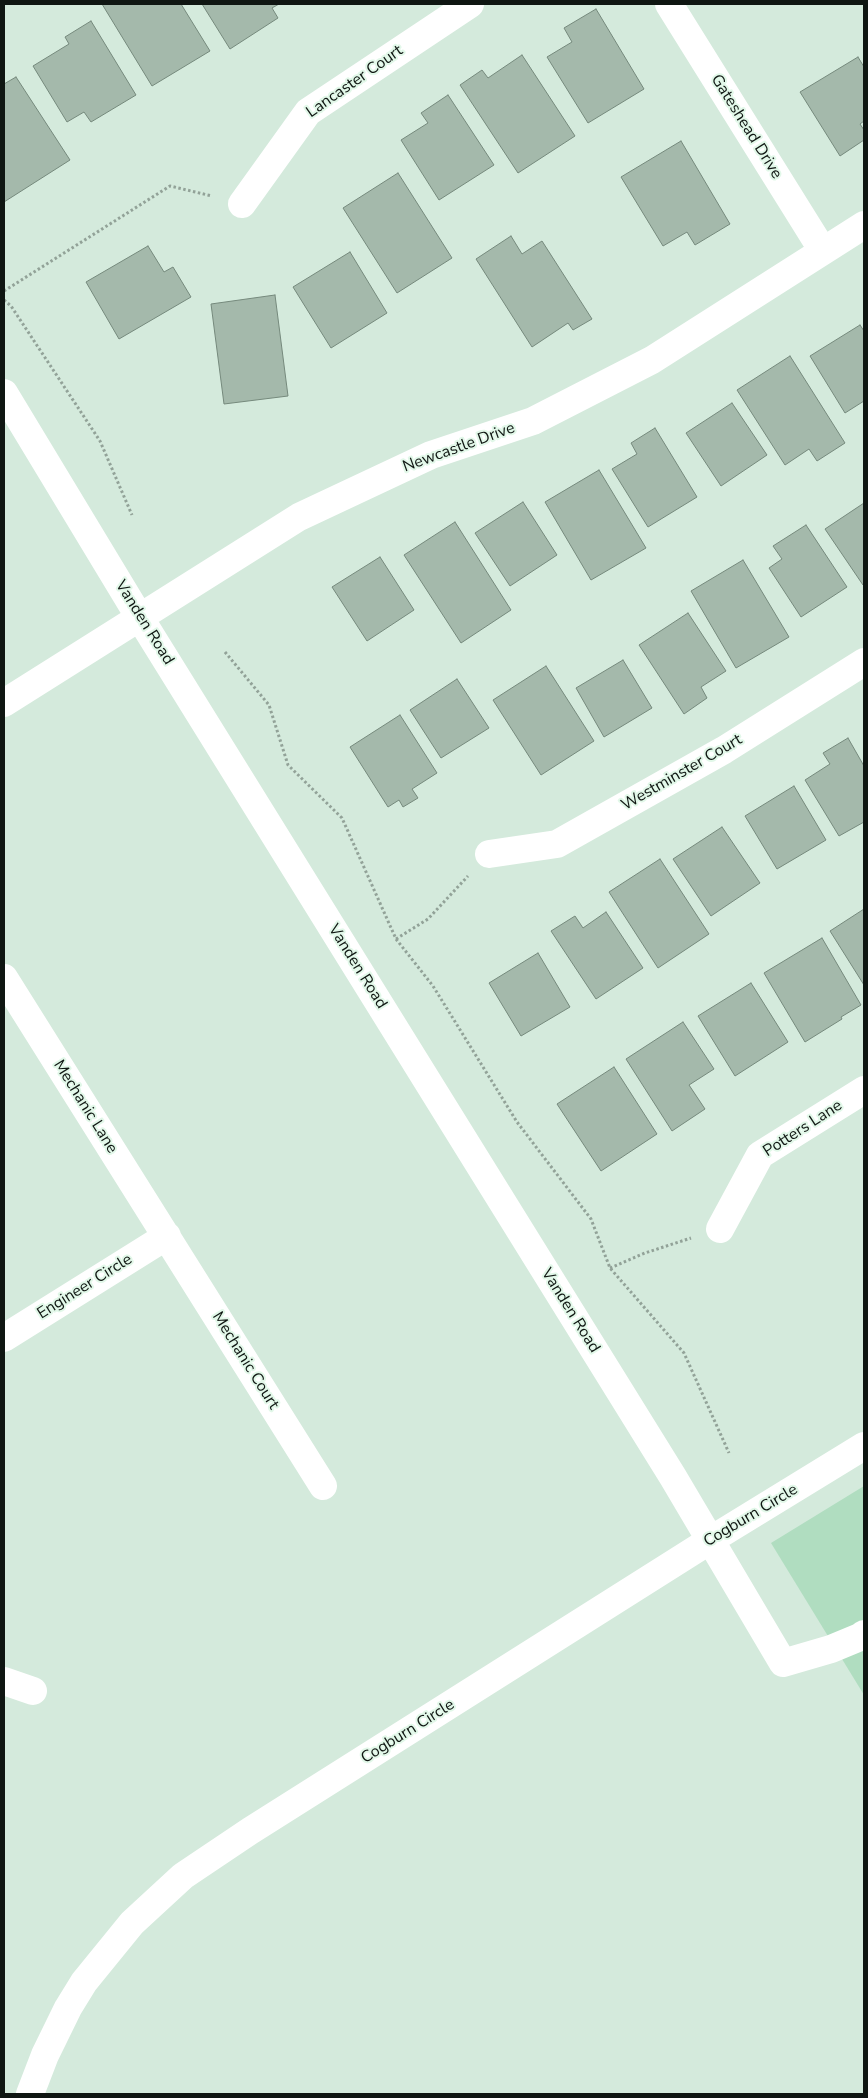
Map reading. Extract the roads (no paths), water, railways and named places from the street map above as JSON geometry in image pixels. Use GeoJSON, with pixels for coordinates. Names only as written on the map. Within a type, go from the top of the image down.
{"type":"FeatureCollection","features":[{"type":"Feature","properties":{"kind":"street","name":"Lancaster Court"},"geometry":{"type":"LineString","coordinates":[[242,204],[308,112],[470,4]]}},
{"type":"Feature","properties":{"kind":"street","name":"Gateshead Drive"},"geometry":{"type":"LineString","coordinates":[[668,4],[823,251]]}},
{"type":"Feature","properties":{"kind":"street","name":"Newcastle Drive"},"geometry":{"type":"LineString","coordinates":[[4,703],[299,517],[431,455],[534,421],[652,360],[864,225]]}},
{"type":"Feature","properties":{"kind":"street","name":"Vanden Road"},"geometry":{"type":"LineString","coordinates":[[4,393],[140,618],[668,1468],[782,1663],[831,1649],[864,1634]]}},
{"type":"Feature","properties":{"kind":"street","name":"Westminster Court"},"geometry":{"type":"LineString","coordinates":[[489,854],[556,844],[724,750],[864,662]]}},
{"type":"Feature","properties":{"kind":"street","name":"Mechanic Lane"},"geometry":{"type":"LineString","coordinates":[[4,978],[166,1236]]}},
{"type":"Feature","properties":{"kind":"street","name":"Potters Lane"},"geometry":{"type":"LineString","coordinates":[[720,1229],[760,1155],[864,1090]]}},
{"type":"Feature","properties":{"kind":"street","name":"Engineer Circle"},"geometry":{"type":"LineString","coordinates":[[4,1338],[166,1236]]}},
{"type":"Feature","properties":{"kind":"street","name":"Mechanic Court"},"geometry":{"type":"LineString","coordinates":[[166,1236],[323,1486]]}},
{"type":"Feature","properties":{"kind":"street","name":"Cogburn Circle"},"geometry":{"type":"LineString","coordinates":[[30,2094],[44,2055],[68,2008],[84,1982],[132,1923],[183,1876],[250,1831],[709,1541],[864,1446]]}},
{"type":"Feature","properties":{"kind":"street"},"geometry":{"type":"LineString","coordinates":[[4,1681],[33,1691]]}}]}
